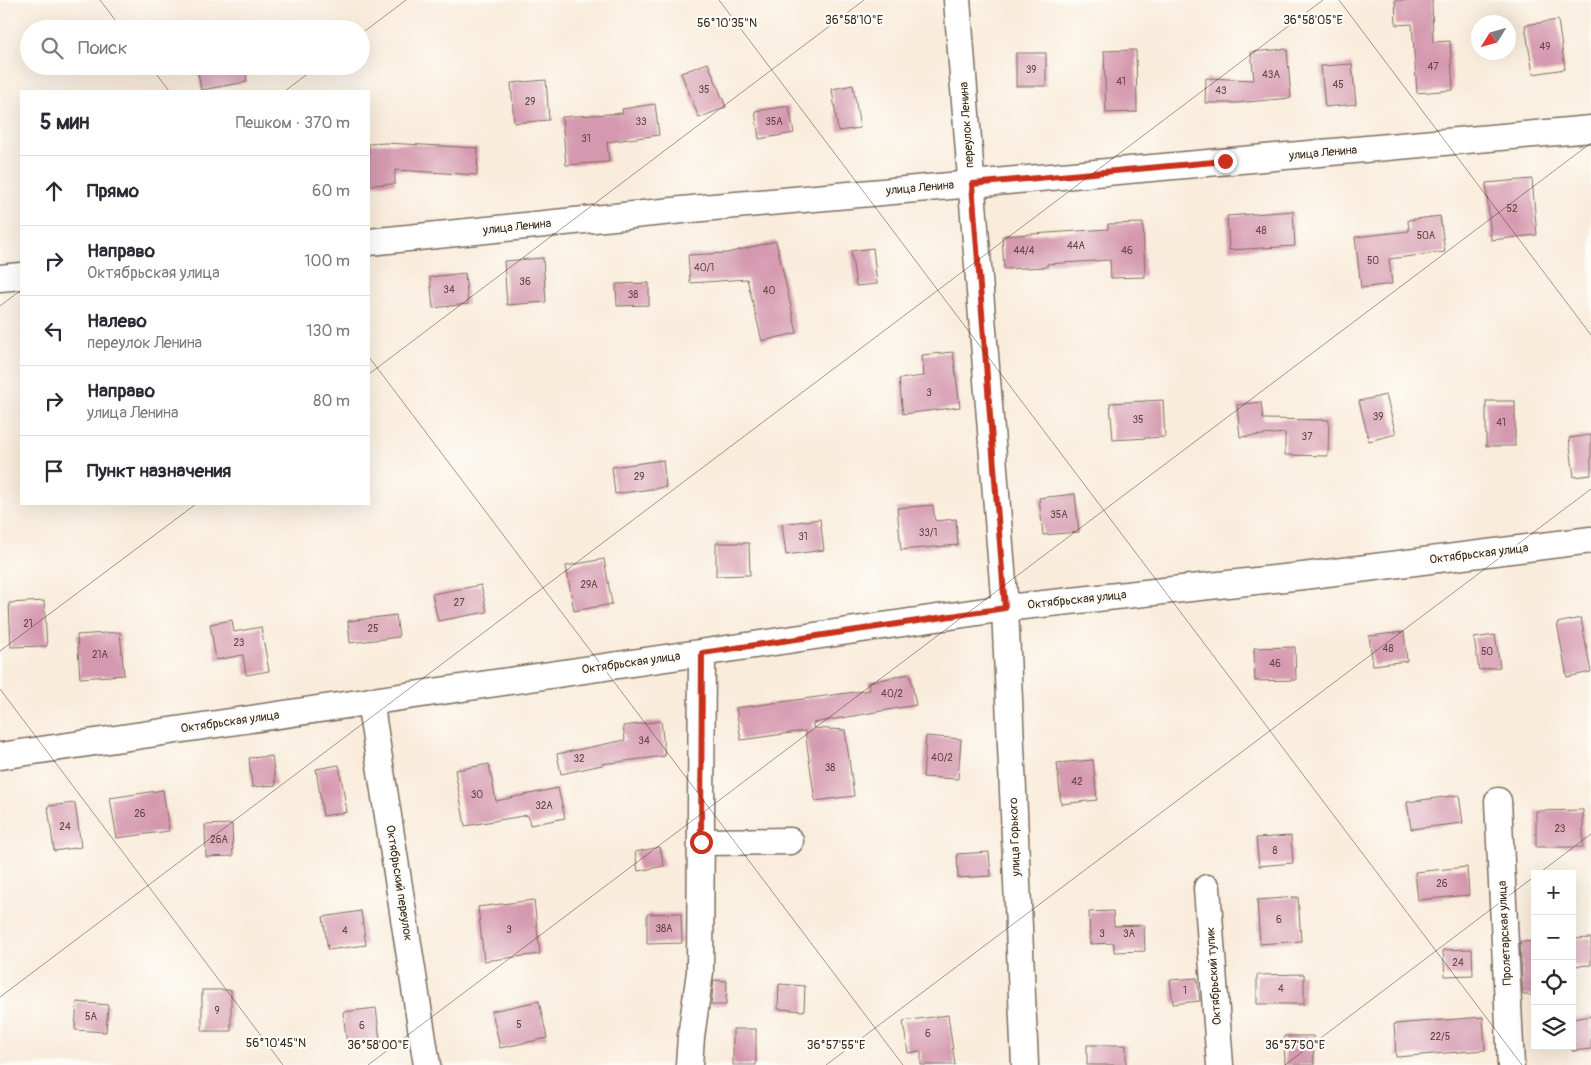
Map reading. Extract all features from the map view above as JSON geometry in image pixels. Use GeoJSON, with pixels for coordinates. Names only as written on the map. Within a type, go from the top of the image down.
{"type":"FeatureCollection","features":[{"type":"Feature","properties":{"kind":"street","name":"переулок Ленина"},"geometry":{"type":"LineString","coordinates":[[957,0],[1005,608]]}},
{"type":"Feature","properties":{"kind":"street","name":"улица Ленина"},"geometry":{"type":"LineString","coordinates":[[370,242],[702,208],[1591,129]]}},
{"type":"Feature","properties":{"kind":"street"},"geometry":{"type":"LineString","coordinates":[[0,278],[20,276]]}},
{"type":"Feature","properties":{"kind":"street","name":"Октябрьская улица"},"geometry":{"type":"LineString","coordinates":[[0,756],[1005,608],[1303,576],[1591,540]]}},
{"type":"Feature","properties":{"kind":"street","name":"улица Горького"},"geometry":{"type":"LineString","coordinates":[[1005,608],[1025,1065]]}},
{"type":"Feature","properties":{"kind":"street"},"geometry":{"type":"LineString","coordinates":[[689,1065],[700,972],[702,653]]}},
{"type":"Feature","properties":{"kind":"street","name":"Октябрьский переулок"},"geometry":{"type":"LineString","coordinates":[[370,702],[427,1065]]}},
{"type":"Feature","properties":{"kind":"street","name":"Пролетарская улица"},"geometry":{"type":"LineString","coordinates":[[1498,801],[1511,1065]]}},
{"type":"Feature","properties":{"kind":"street"},"geometry":{"type":"LineString","coordinates":[[701,842],[790,841]]}},
{"type":"Feature","properties":{"kind":"street","name":"Октябрьский тупик"},"geometry":{"type":"LineString","coordinates":[[1207,888],[1220,1065]]}},
{"type":"Feature","properties":{"kind":"building"},"geometry":{"type":"Polygon","coordinates":[[[1395,0],[1432,0],[1433,42],[1450,41],[1453,90],[1417,93],[1412,24],[1396,25],[1395,0]]]}},
{"type":"Feature","properties":{"kind":"building"},"geometry":{"type":"Polygon","coordinates":[[[1558,20],[1565,69],[1533,74],[1525,25],[1558,20]]]}},
{"type":"Feature","properties":{"kind":"building"},"geometry":{"type":"Polygon","coordinates":[[[1287,49],[1291,98],[1236,103],[1205,103],[1206,78],[1254,80],[1251,52],[1287,49]]]}},
{"type":"Feature","properties":{"kind":"building"},"geometry":{"type":"Polygon","coordinates":[[[1136,50],[1137,112],[1106,113],[1104,51],[1136,50]]]}},
{"type":"Feature","properties":{"kind":"building"},"geometry":{"type":"Polygon","coordinates":[[[1016,53],[1046,53],[1046,86],[1016,86],[1016,53]]]}},
{"type":"Feature","properties":{"kind":"building"},"geometry":{"type":"Polygon","coordinates":[[[708,63],[726,107],[699,118],[681,73],[708,63]]]}},
{"type":"Feature","properties":{"kind":"building"},"geometry":{"type":"Polygon","coordinates":[[[1352,64],[1356,104],[1325,107],[1321,66],[1352,64]]]}},
{"type":"Feature","properties":{"kind":"building"},"geometry":{"type":"Polygon","coordinates":[[[198,75],[246,75],[247,82],[201,90],[198,75]]]}},
{"type":"Feature","properties":{"kind":"building"},"geometry":{"type":"Polygon","coordinates":[[[546,80],[549,120],[514,123],[511,83],[546,80]]]}},
{"type":"Feature","properties":{"kind":"building"},"geometry":{"type":"Polygon","coordinates":[[[853,85],[860,128],[838,131],[832,89],[853,85]]]}},
{"type":"Feature","properties":{"kind":"building"},"geometry":{"type":"Polygon","coordinates":[[[655,104],[659,135],[607,142],[609,162],[566,165],[562,117],[623,113],[622,109],[655,104]]]}},
{"type":"Feature","properties":{"kind":"building"},"geometry":{"type":"Polygon","coordinates":[[[789,106],[794,133],[759,139],[755,111],[789,106]]]}},
{"type":"Feature","properties":{"kind":"building"},"geometry":{"type":"Polygon","coordinates":[[[386,143],[478,148],[477,175],[395,170],[395,184],[370,185],[370,144],[386,143]]]}},
{"type":"Feature","properties":{"kind":"building"},"geometry":{"type":"Polygon","coordinates":[[[1532,179],[1537,235],[1491,240],[1486,183],[1532,179]]]}},
{"type":"Feature","properties":{"kind":"building"},"geometry":{"type":"Polygon","coordinates":[[[1293,211],[1295,246],[1229,250],[1227,216],[1293,211]]]}},
{"type":"Feature","properties":{"kind":"building"},"geometry":{"type":"Polygon","coordinates":[[[1440,216],[1445,252],[1389,259],[1392,284],[1361,288],[1355,237],[1409,231],[1408,220],[1440,216]]]}},
{"type":"Feature","properties":{"kind":"building"},"geometry":{"type":"Polygon","coordinates":[[[1143,223],[1145,277],[1111,278],[1110,260],[1047,264],[1047,267],[1004,269],[1002,236],[1108,229],[1108,224],[1143,223]]]}},
{"type":"Feature","properties":{"kind":"building"},"geometry":{"type":"Polygon","coordinates":[[[776,241],[797,333],[762,341],[747,279],[690,283],[688,255],[727,253],[776,241]]]}},
{"type":"Feature","properties":{"kind":"building"},"geometry":{"type":"Polygon","coordinates":[[[873,248],[877,284],[856,286],[851,251],[873,248]]]}},
{"type":"Feature","properties":{"kind":"building"},"geometry":{"type":"Polygon","coordinates":[[[543,258],[546,302],[507,305],[504,261],[543,258]]]}},
{"type":"Feature","properties":{"kind":"building"},"geometry":{"type":"Polygon","coordinates":[[[465,273],[468,304],[433,308],[430,277],[465,273]]]}},
{"type":"Feature","properties":{"kind":"building"},"geometry":{"type":"Polygon","coordinates":[[[649,283],[649,305],[617,306],[616,284],[649,283]]]}},
{"type":"Feature","properties":{"kind":"building"},"geometry":{"type":"Polygon","coordinates":[[[953,352],[960,407],[903,414],[899,379],[924,376],[922,355],[953,352]]]}},
{"type":"Feature","properties":{"kind":"building"},"geometry":{"type":"Polygon","coordinates":[[[1386,395],[1396,434],[1369,441],[1359,401],[1386,395]]]}},
{"type":"Feature","properties":{"kind":"building"},"geometry":{"type":"Polygon","coordinates":[[[1163,400],[1165,437],[1113,440],[1110,403],[1163,400]]]}},
{"type":"Feature","properties":{"kind":"building"},"geometry":{"type":"Polygon","coordinates":[[[1486,401],[1515,401],[1515,446],[1486,446],[1486,401]]]}},
{"type":"Feature","properties":{"kind":"building"},"geometry":{"type":"Polygon","coordinates":[[[1261,402],[1263,419],[1329,420],[1328,456],[1285,455],[1285,433],[1240,437],[1237,405],[1261,402]]]}},
{"type":"Feature","properties":{"kind":"building"},"geometry":{"type":"Polygon","coordinates":[[[1591,435],[1591,475],[1574,477],[1569,438],[1591,435]]]}},
{"type":"Feature","properties":{"kind":"building"},"geometry":{"type":"Polygon","coordinates":[[[663,460],[666,487],[615,494],[612,467],[663,460]]]}},
{"type":"Feature","properties":{"kind":"building"},"geometry":{"type":"Polygon","coordinates":[[[1075,494],[1079,532],[1043,535],[1039,498],[1075,494]]]}},
{"type":"Feature","properties":{"kind":"building"},"geometry":{"type":"Polygon","coordinates":[[[933,505],[935,521],[956,519],[958,545],[901,550],[897,508],[933,505]]]}},
{"type":"Feature","properties":{"kind":"building"},"geometry":{"type":"Polygon","coordinates":[[[820,519],[824,550],[786,555],[782,524],[820,519]]]}},
{"type":"Feature","properties":{"kind":"building"},"geometry":{"type":"Polygon","coordinates":[[[716,543],[749,543],[750,575],[716,576],[716,543]]]}},
{"type":"Feature","properties":{"kind":"building"},"geometry":{"type":"Polygon","coordinates":[[[604,559],[612,604],[574,611],[566,566],[604,559]]]}},
{"type":"Feature","properties":{"kind":"building"},"geometry":{"type":"Polygon","coordinates":[[[481,585],[487,612],[438,621],[432,594],[481,585]]]}},
{"type":"Feature","properties":{"kind":"building"},"geometry":{"type":"Polygon","coordinates":[[[44,601],[47,646],[11,647],[9,603],[44,601]]]}},
{"type":"Feature","properties":{"kind":"building"},"geometry":{"type":"Polygon","coordinates":[[[396,615],[399,637],[350,643],[348,621],[396,615]]]}},
{"type":"Feature","properties":{"kind":"building"},"geometry":{"type":"Polygon","coordinates":[[[1581,618],[1591,672],[1567,677],[1557,623],[1581,618]]]}},
{"type":"Feature","properties":{"kind":"building"},"geometry":{"type":"Polygon","coordinates":[[[232,620],[234,632],[261,627],[269,671],[246,675],[243,655],[216,660],[210,624],[232,620]]]}},
{"type":"Feature","properties":{"kind":"building"},"geometry":{"type":"Polygon","coordinates":[[[120,632],[124,675],[80,678],[77,635],[120,632]]]}},
{"type":"Feature","properties":{"kind":"building"},"geometry":{"type":"Polygon","coordinates":[[[1404,632],[1407,661],[1373,665],[1369,636],[1404,632]]]}},
{"type":"Feature","properties":{"kind":"building"},"geometry":{"type":"Polygon","coordinates":[[[1495,635],[1500,667],[1479,670],[1474,638],[1495,635]]]}},
{"type":"Feature","properties":{"kind":"building"},"geometry":{"type":"Polygon","coordinates":[[[1295,647],[1296,680],[1255,681],[1254,648],[1295,647]]]}},
{"type":"Feature","properties":{"kind":"building"},"geometry":{"type":"Polygon","coordinates":[[[910,674],[916,705],[813,723],[813,728],[845,730],[854,796],[815,801],[805,731],[741,740],[736,708],[870,690],[868,682],[910,674]]]}},
{"type":"Feature","properties":{"kind":"building"},"geometry":{"type":"Polygon","coordinates":[[[661,721],[665,756],[602,764],[561,774],[557,754],[625,740],[623,726],[661,721]]]}},
{"type":"Feature","properties":{"kind":"building"},"geometry":{"type":"Polygon","coordinates":[[[926,736],[961,739],[958,779],[923,777],[926,736]]]}},
{"type":"Feature","properties":{"kind":"building"},"geometry":{"type":"Polygon","coordinates":[[[272,756],[276,785],[252,787],[249,758],[272,756]]]}},
{"type":"Feature","properties":{"kind":"building"},"geometry":{"type":"Polygon","coordinates":[[[1093,760],[1097,800],[1061,804],[1057,763],[1093,760]]]}},
{"type":"Feature","properties":{"kind":"building"},"geometry":{"type":"Polygon","coordinates":[[[489,764],[496,801],[558,788],[565,818],[530,825],[528,815],[465,826],[455,770],[489,764]]]}},
{"type":"Feature","properties":{"kind":"building"},"geometry":{"type":"Polygon","coordinates":[[[339,765],[347,812],[323,816],[316,769],[339,765]]]}},
{"type":"Feature","properties":{"kind":"building"},"geometry":{"type":"Polygon","coordinates":[[[163,790],[169,831],[117,838],[110,798],[163,790]]]}},
{"type":"Feature","properties":{"kind":"building"},"geometry":{"type":"Polygon","coordinates":[[[1459,795],[1463,823],[1411,829],[1407,802],[1459,795]]]}},
{"type":"Feature","properties":{"kind":"building"},"geometry":{"type":"Polygon","coordinates":[[[75,803],[81,847],[54,851],[48,806],[75,803]]]}},
{"type":"Feature","properties":{"kind":"building"},"geometry":{"type":"Polygon","coordinates":[[[1583,810],[1583,847],[1536,847],[1536,811],[1583,810]]]}},
{"type":"Feature","properties":{"kind":"building"},"geometry":{"type":"Polygon","coordinates":[[[232,824],[233,856],[206,857],[205,825],[232,824]]]}},
{"type":"Feature","properties":{"kind":"building"},"geometry":{"type":"Polygon","coordinates":[[[1291,836],[1293,863],[1259,866],[1256,838],[1291,836]]]}},
{"type":"Feature","properties":{"kind":"building"},"geometry":{"type":"Polygon","coordinates":[[[660,847],[664,866],[638,871],[635,852],[660,847]]]}},
{"type":"Feature","properties":{"kind":"building"},"geometry":{"type":"Polygon","coordinates":[[[989,852],[991,876],[958,878],[957,854],[989,852]]]}},
{"type":"Feature","properties":{"kind":"building"},"geometry":{"type":"Polygon","coordinates":[[[1467,867],[1469,895],[1418,900],[1415,872],[1467,867]]]}},
{"type":"Feature","properties":{"kind":"building"},"geometry":{"type":"Polygon","coordinates":[[[1298,897],[1301,941],[1260,944],[1257,900],[1298,897]]]}},
{"type":"Feature","properties":{"kind":"building"},"geometry":{"type":"Polygon","coordinates":[[[534,900],[540,954],[484,961],[478,907],[534,900]]]}},
{"type":"Feature","properties":{"kind":"building"},"geometry":{"type":"Polygon","coordinates":[[[361,911],[366,945],[328,950],[323,917],[361,911]]]}},
{"type":"Feature","properties":{"kind":"building"},"geometry":{"type":"Polygon","coordinates":[[[1113,911],[1114,926],[1144,925],[1145,951],[1114,952],[1114,943],[1090,944],[1089,912],[1113,911]]]}},
{"type":"Feature","properties":{"kind":"building"},"geometry":{"type":"Polygon","coordinates":[[[681,913],[682,943],[647,944],[647,914],[681,913]]]}},
{"type":"Feature","properties":{"kind":"building"},"geometry":{"type":"Polygon","coordinates":[[[1591,938],[1591,965],[1576,966],[1576,939],[1591,938]]]}},
{"type":"Feature","properties":{"kind":"building"},"geometry":{"type":"Polygon","coordinates":[[[1531,941],[1531,995],[1523,995],[1520,942],[1531,941]]]}},
{"type":"Feature","properties":{"kind":"building"},"geometry":{"type":"Polygon","coordinates":[[[1472,949],[1473,975],[1445,976],[1443,950],[1472,949]]]}},
{"type":"Feature","properties":{"kind":"building"},"geometry":{"type":"Polygon","coordinates":[[[1304,974],[1304,1004],[1257,1004],[1257,975],[1304,974]]]}},
{"type":"Feature","properties":{"kind":"building"},"geometry":{"type":"Polygon","coordinates":[[[1197,978],[1200,1001],[1173,1004],[1170,980],[1197,978]]]}},
{"type":"Feature","properties":{"kind":"building"},"geometry":{"type":"Polygon","coordinates":[[[714,980],[727,981],[726,1005],[711,1005],[714,980]]]}},
{"type":"Feature","properties":{"kind":"building"},"geometry":{"type":"Polygon","coordinates":[[[779,984],[805,986],[804,1011],[778,1009],[779,984]]]}},
{"type":"Feature","properties":{"kind":"building"},"geometry":{"type":"Polygon","coordinates":[[[202,990],[231,990],[231,1031],[202,1031],[202,990]]]}},
{"type":"Feature","properties":{"kind":"building"},"geometry":{"type":"Polygon","coordinates":[[[539,1001],[547,1038],[500,1048],[492,1011],[539,1001]]]}},
{"type":"Feature","properties":{"kind":"building"},"geometry":{"type":"Polygon","coordinates":[[[77,1002],[108,1005],[106,1032],[75,1030],[77,1002]]]}},
{"type":"Feature","properties":{"kind":"building"},"geometry":{"type":"Polygon","coordinates":[[[376,1008],[380,1040],[347,1044],[343,1012],[376,1008]]]}},
{"type":"Feature","properties":{"kind":"building"},"geometry":{"type":"Polygon","coordinates":[[[948,1015],[955,1065],[921,1065],[921,1051],[908,1053],[903,1021],[948,1015]]]}},
{"type":"Feature","properties":{"kind":"building"},"geometry":{"type":"Polygon","coordinates":[[[1591,1016],[1591,1049],[1572,1051],[1576,1050],[1576,1018],[1591,1016]]]}},
{"type":"Feature","properties":{"kind":"building"},"geometry":{"type":"Polygon","coordinates":[[[1483,1017],[1485,1050],[1396,1057],[1394,1024],[1483,1017]]]}},
{"type":"Feature","properties":{"kind":"building"},"geometry":{"type":"Polygon","coordinates":[[[733,1029],[756,1029],[756,1065],[733,1065],[733,1029]]]}},
{"type":"Feature","properties":{"kind":"building"},"geometry":{"type":"Polygon","coordinates":[[[1284,1036],[1313,1036],[1314,1065],[1285,1065],[1284,1036]]]}},
{"type":"Feature","properties":{"kind":"building"},"geometry":{"type":"Polygon","coordinates":[[[1087,1045],[1126,1045],[1126,1065],[1087,1065],[1087,1045]]]}},
{"type":"Feature","properties":{"kind":"route"},"geometry":{"type":"LineString","coordinates":[[701,842],[702,653],[1005,608],[972,184],[1225,161]]}}]}
